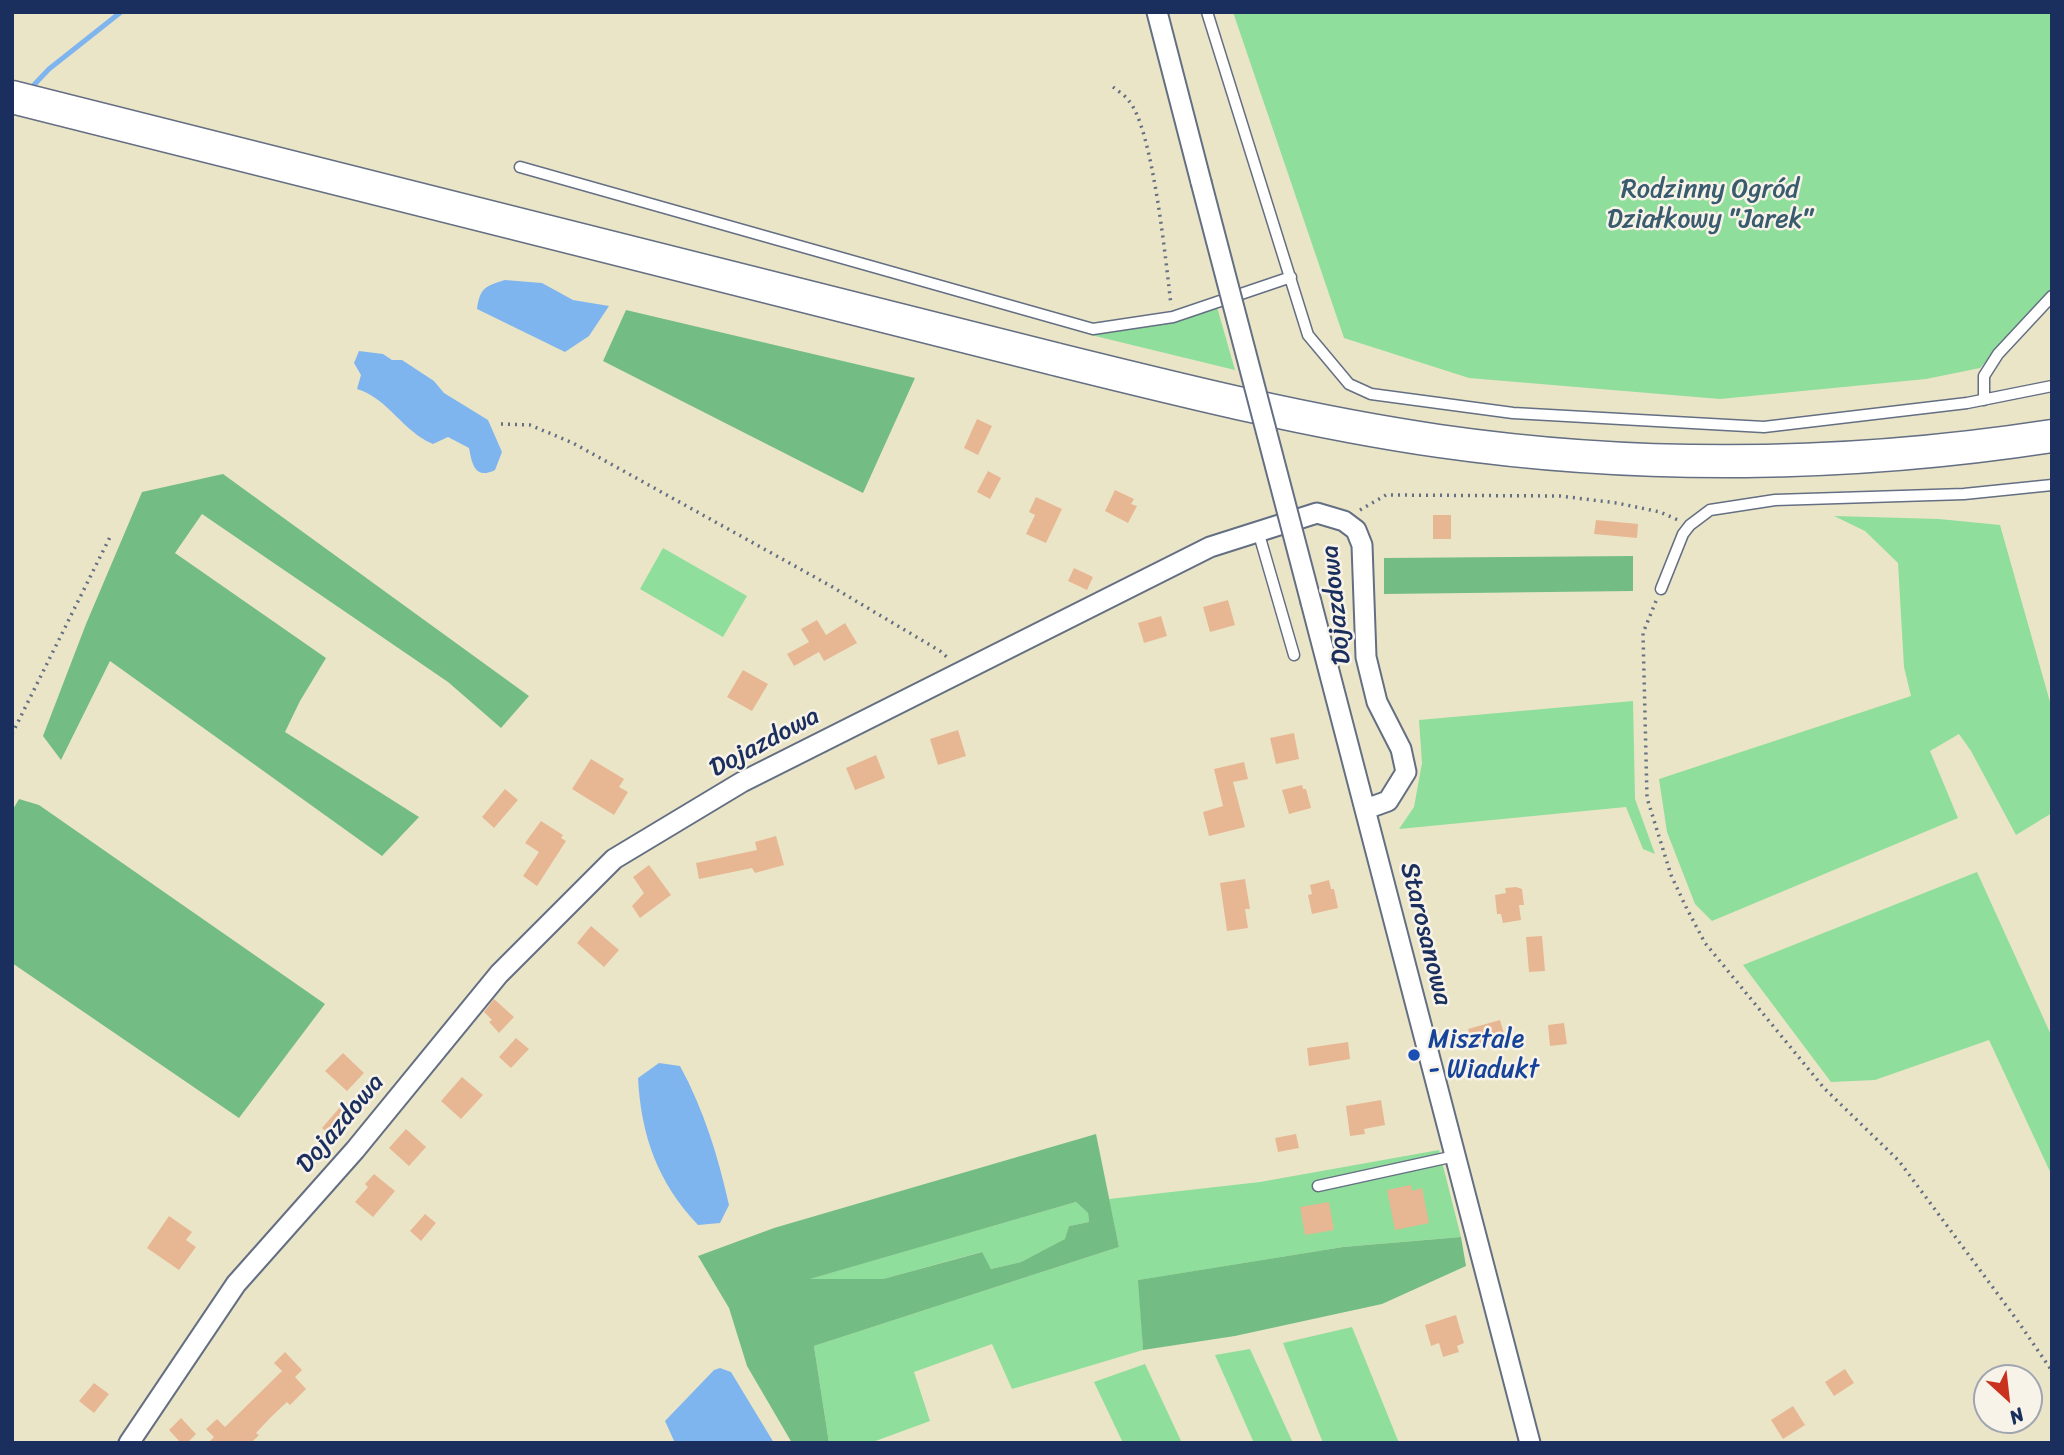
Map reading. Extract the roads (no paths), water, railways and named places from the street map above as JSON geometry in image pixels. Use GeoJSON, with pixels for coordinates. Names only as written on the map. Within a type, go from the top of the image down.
{"type":"FeatureCollection","features":[{"type":"Feature","properties":{"kind":"main road"},"geometry":{"type":"LineString","coordinates":[[12,97],[1219,400],[1340,425],[1532,452],[1720,460],[1835,458],[1933,452],[2052,436]]}},
{"type":"Feature","properties":{"kind":"street","name":"Starosanowa"},"geometry":{"type":"LineString","coordinates":[[1157,12],[1530,1443]]}},
{"type":"Feature","properties":{"kind":"street","name":"Dojazdowa"},"geometry":{"type":"LineString","coordinates":[[129,1443],[236,1284],[355,1150],[499,974],[614,859],[742,782],[1210,547],[1317,513],[1344,521],[1356,530],[1362,545],[1366,657],[1377,702],[1401,749],[1406,772],[1388,801],[1366,809]]}},
{"type":"Feature","properties":{"kind":"lane"},"geometry":{"type":"LineString","coordinates":[[1207,12],[1308,335],[1349,384],[1371,394],[1513,413],[1764,427],[1984,400],[2052,386]]}},
{"type":"Feature","properties":{"kind":"lane"},"geometry":{"type":"LineString","coordinates":[[520,167],[1093,329],[1173,317],[1291,277]]}},
{"type":"Feature","properties":{"kind":"lane"},"geometry":{"type":"LineString","coordinates":[[1984,400],[1984,376],[1998,354],[2052,296]]}},
{"type":"Feature","properties":{"kind":"lane"},"geometry":{"type":"LineString","coordinates":[[1661,590],[1683,534],[1710,510],[1775,500],[1964,494],[2052,485]]}},
{"type":"Feature","properties":{"kind":"lane"},"geometry":{"type":"LineString","coordinates":[[1258,530],[1294,655]]}},
{"type":"Feature","properties":{"kind":"lane"},"geometry":{"type":"LineString","coordinates":[[1318,1186],[1455,1156]]}},
{"type":"Feature","properties":{"kind":"water"},"geometry":{"type":"Polygon","coordinates":[[[505,280],[542,283],[573,300],[609,306],[589,336],[565,352],[477,309],[485,288],[505,280]]]}},
{"type":"Feature","properties":{"kind":"water"},"geometry":{"type":"Polygon","coordinates":[[[359,351],[402,360],[434,381],[444,393],[488,420],[502,452],[495,470],[488,473],[479,472],[473,465],[469,448],[448,437],[433,444],[422,439],[378,400],[357,389],[361,375],[354,363],[359,351]]]}},
{"type":"Feature","properties":{"kind":"water"},"geometry":{"type":"Polygon","coordinates":[[[659,1063],[680,1066],[703,1116],[729,1205],[720,1223],[698,1225],[672,1192],[654,1158],[643,1120],[638,1078],[659,1063]]]}},
{"type":"Feature","properties":{"kind":"water"},"geometry":{"type":"Polygon","coordinates":[[[720,1368],[731,1372],[774,1443],[675,1443],[665,1421],[714,1370],[720,1368]]]}},
{"type":"Feature","properties":{"kind":"waterway"},"geometry":{"type":"LineString","coordinates":[[30,89],[49,69],[121,12]]}},
{"type":"Feature","properties":{"kind":"place","name":"Misztale - Wiadukt"},"geometry":{"type":"Point","coordinates":[1414,1055]}},
{"type":"Feature","properties":{"kind":"park label","name":"Rodzinny Ogród Działkowy \"Jarek\""},"geometry":{"type":"Point","coordinates":[1710,204]}}]}
